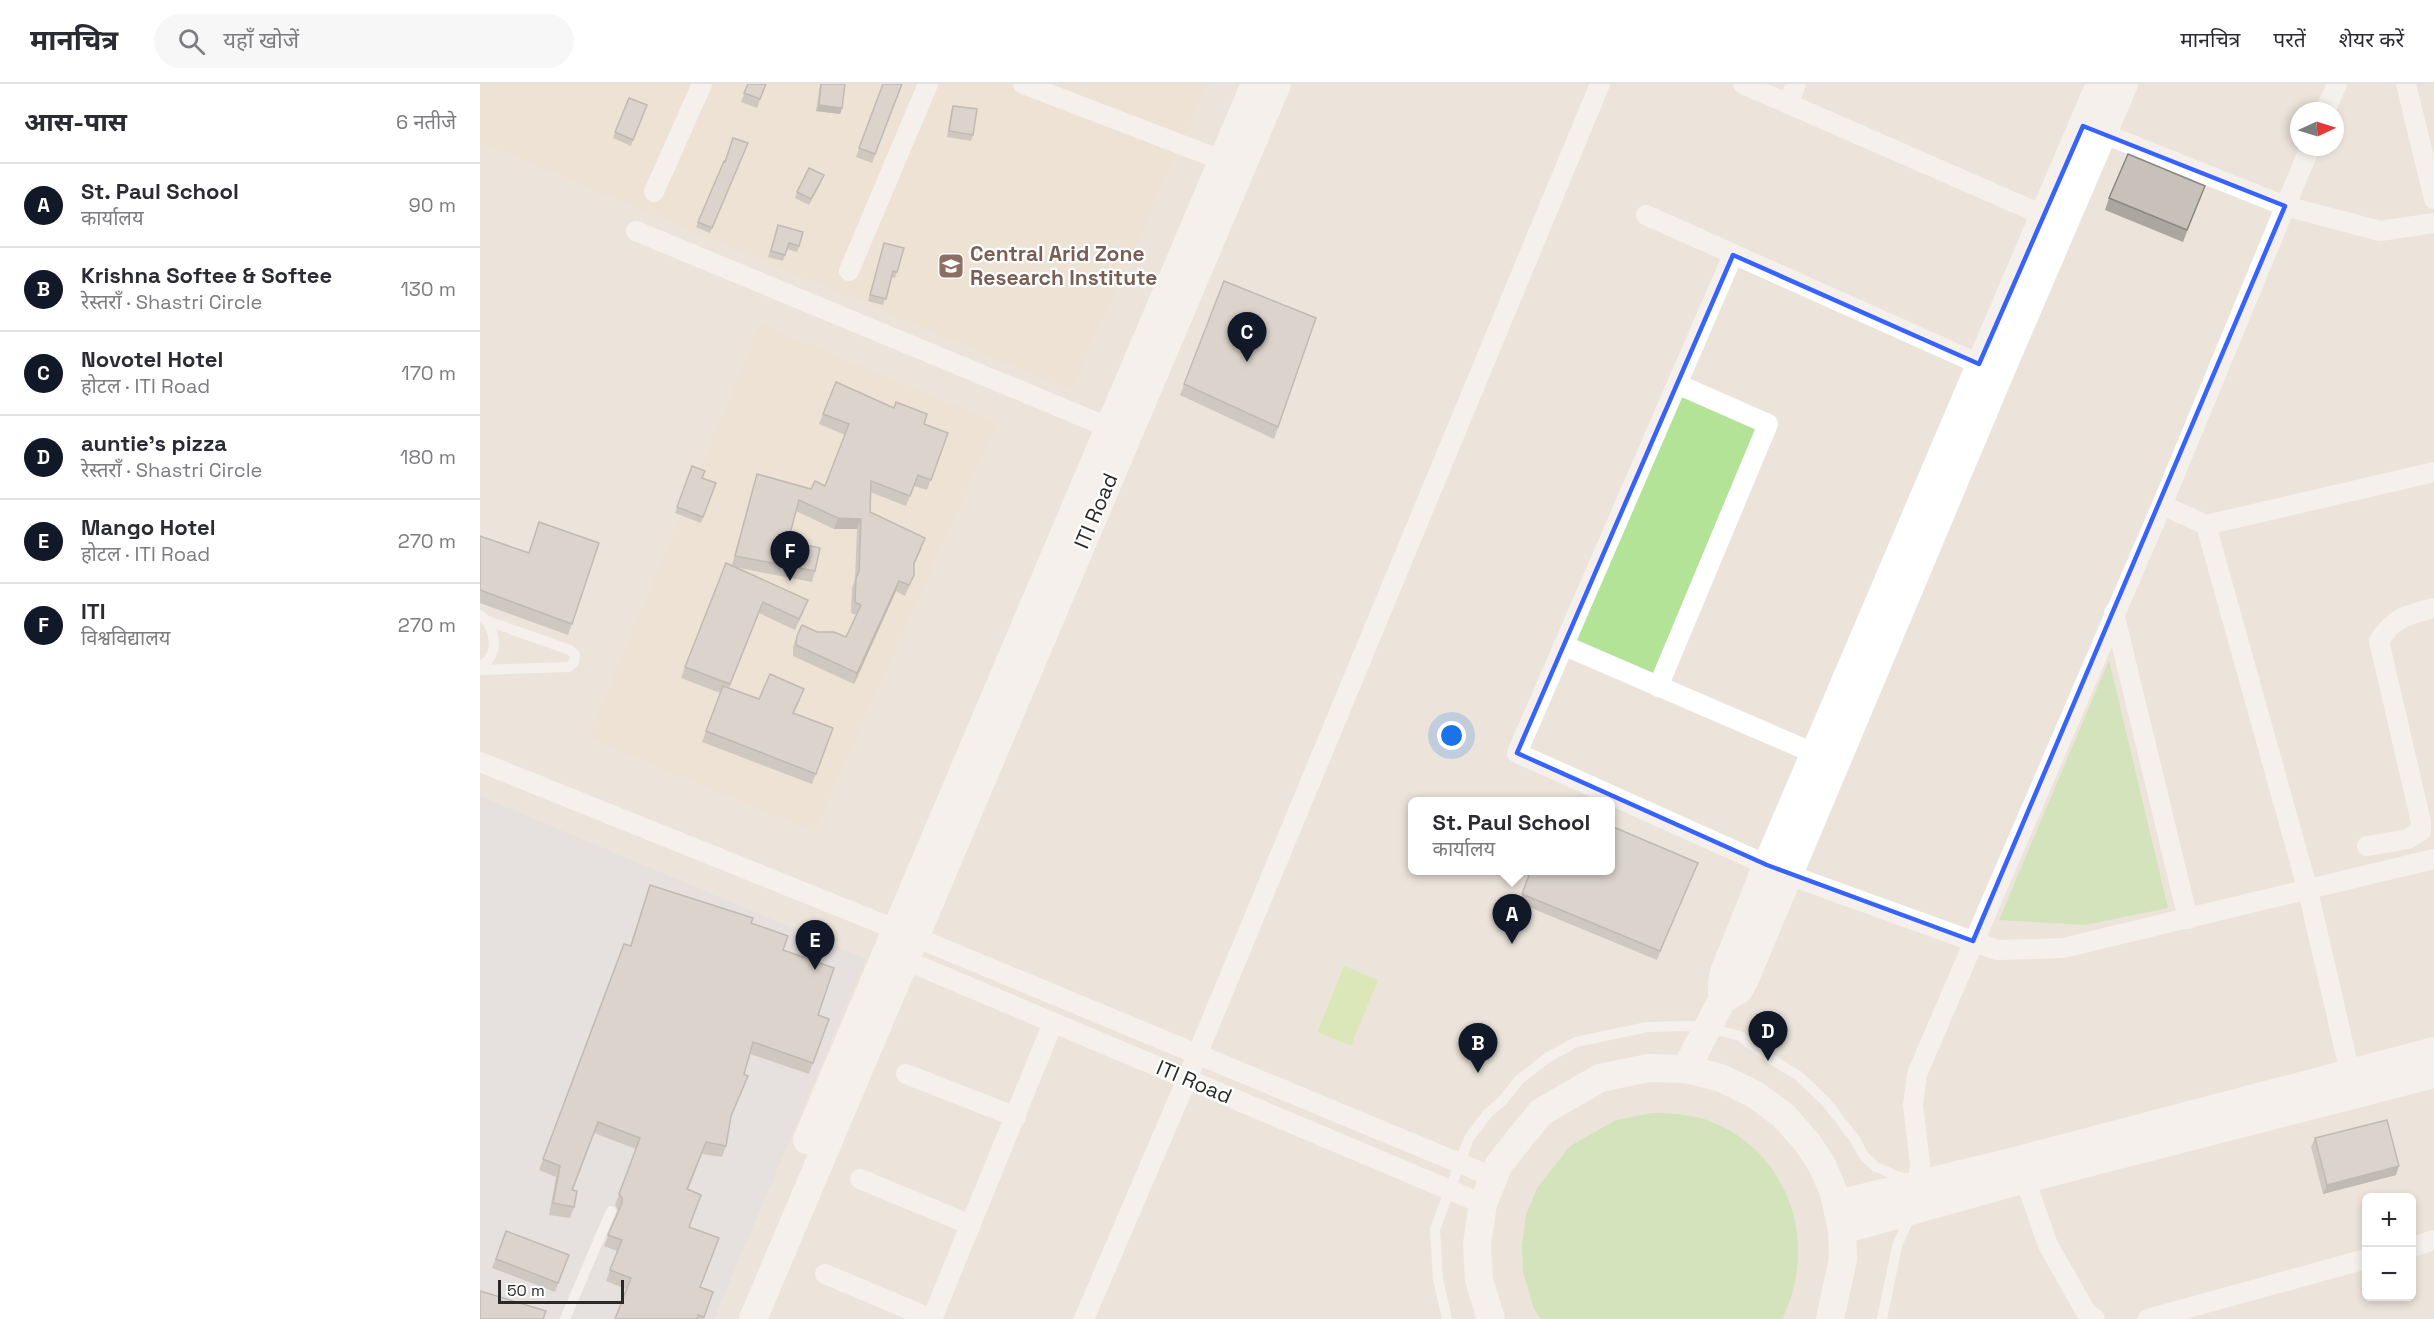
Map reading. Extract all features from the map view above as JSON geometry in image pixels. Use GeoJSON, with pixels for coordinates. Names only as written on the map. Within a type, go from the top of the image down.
{"type":"FeatureCollection","features":[{"type":"Feature","properties":{"kind":"street"},"geometry":{"type":"LineString","coordinates":[[654,192],[702,84]]}},
{"type":"Feature","properties":{"kind":"street"},"geometry":{"type":"LineString","coordinates":[[849,272],[928,84]]}},
{"type":"Feature","properties":{"kind":"street"},"geometry":{"type":"LineString","coordinates":[[1023,84],[1224,161]]}},
{"type":"Feature","properties":{"kind":"street","name":"ITI Road"},"geometry":{"type":"LineString","coordinates":[[753,1319],[1110,428],[1255,84]]}},
{"type":"Feature","properties":{"kind":"street","name":"ITI Road"},"geometry":{"type":"LineString","coordinates":[[905,943],[1277,84]]}},
{"type":"Feature","properties":{"kind":"street"},"geometry":{"type":"LineString","coordinates":[[1084,1319],[1187,1079],[1600,84]]}},
{"type":"Feature","properties":{"kind":"street"},"geometry":{"type":"LineString","coordinates":[[1743,84],[2043,215]]}},
{"type":"Feature","properties":{"kind":"street"},"geometry":{"type":"LineString","coordinates":[[1788,104],[1796,84]]}},
{"type":"Feature","properties":{"kind":"street"},"geometry":{"type":"LineString","coordinates":[[1778,870],[2002,368],[2093,130],[2100,84]]}},
{"type":"Feature","properties":{"kind":"street"},"geometry":{"type":"LineString","coordinates":[[1686,1070],[1722,1000],[1739,990],[1744,981],[1816,754],[2043,215],[2093,130],[2124,84]]}},
{"type":"Feature","properties":{"kind":"street"},"geometry":{"type":"LineString","coordinates":[[2329,102],[2337,84]]}},
{"type":"Feature","properties":{"kind":"street"},"geometry":{"type":"LineString","coordinates":[[2406,84],[2434,199]]}},
{"type":"Feature","properties":{"kind":"street"},"geometry":{"type":"LineString","coordinates":[[2093,130],[2285,206],[2380,231],[2434,223]]}},
{"type":"Feature","properties":{"kind":"street"},"geometry":{"type":"LineString","coordinates":[[1915,1198],[1920,1164],[1913,1105],[1917,1074],[2162,505],[2306,156]]}},
{"type":"Feature","properties":{"kind":"street"},"geometry":{"type":"LineString","coordinates":[[1646,215],[1979,364]]}},
{"type":"Feature","properties":{"kind":"street"},"geometry":{"type":"LineString","coordinates":[[636,231],[1110,428]]}},
{"type":"Feature","properties":{"kind":"street"},"geometry":{"type":"LineString","coordinates":[[1733,255],[1517,753],[1778,870],[1997,950],[2063,948],[2434,859]]}},
{"type":"Feature","properties":{"kind":"street"},"geometry":{"type":"LineString","coordinates":[[1658,687],[1768,424],[1677,384]]}},
{"type":"Feature","properties":{"kind":"street"},"geometry":{"type":"LineString","coordinates":[[2162,505],[2206,525],[2434,472]]}},
{"type":"Feature","properties":{"kind":"street"},"geometry":{"type":"LineString","coordinates":[[2206,525],[2308,891],[2350,1073]]}},
{"type":"Feature","properties":{"kind":"street"},"geometry":{"type":"LineString","coordinates":[[2367,846],[2408,839],[2421,831],[2421,822],[2379,641],[2389,626],[2404,616],[2434,608]]}},
{"type":"Feature","properties":{"kind":"street"},"geometry":{"type":"LineString","coordinates":[[2114,613],[2188,919]]}},
{"type":"Feature","properties":{"kind":"street"},"geometry":{"type":"LineString","coordinates":[[1563,645],[1816,754]]}},
{"type":"Feature","properties":{"kind":"street"},"geometry":{"type":"LineString","coordinates":[[480,762],[905,943],[732,1319]]}},
{"type":"Feature","properties":{"kind":"street","name":"ITI Road"},"geometry":{"type":"LineString","coordinates":[[905,943],[1053,1023],[1483,1204]]}},
{"type":"Feature","properties":{"kind":"street","name":"ITI Road"},"geometry":{"type":"LineString","coordinates":[[905,943],[1196,1054],[1460,1161],[1493,1177]]}},
{"type":"Feature","properties":{"kind":"street"},"geometry":{"type":"LineString","coordinates":[[825,1274],[932,1319],[1053,1023]]}},
{"type":"Feature","properties":{"kind":"street"},"geometry":{"type":"LineString","coordinates":[[1839,1217],[1915,1198],[2434,1051]]}},
{"type":"Feature","properties":{"kind":"street"},"geometry":{"type":"LineString","coordinates":[[1491,1319],[1479,1280],[1477,1244],[1483,1204],[1499,1164],[1541,1112],[1600,1078],[1648,1068],[1686,1070],[1730,1082],[1754,1094],[1783,1115],[1807,1142],[1822,1165],[1839,1217],[1844,1259],[1830,1319]]}},
{"type":"Feature","properties":{"kind":"street"},"geometry":{"type":"LineString","coordinates":[[906,1074],[1016,1117]]}},
{"type":"Feature","properties":{"kind":"street"},"geometry":{"type":"LineString","coordinates":[[1915,1198],[2025,1179],[2434,1074]]}},
{"type":"Feature","properties":{"kind":"street"},"geometry":{"type":"LineString","coordinates":[[860,1179],[971,1225]]}},
{"type":"Feature","properties":{"kind":"street"},"geometry":{"type":"LineString","coordinates":[[2025,1179],[2048,1245],[2086,1312],[2095,1319]]}},
{"type":"Feature","properties":{"kind":"street"},"geometry":{"type":"LineString","coordinates":[[2416,1246],[2434,1240]]}},
{"type":"Feature","properties":{"kind":"street"},"geometry":{"type":"LineString","coordinates":[[2148,1319],[2362,1260]]}},
{"type":"Feature","properties":{"kind":"lane"},"geometry":{"type":"LineString","coordinates":[[480,668],[493,651],[494,635],[484,618]]}},
{"type":"Feature","properties":{"kind":"lane"},"geometry":{"type":"LineString","coordinates":[[480,668],[569,667],[574,662],[575,655],[570,650],[484,618]]}},
{"type":"Feature","properties":{"kind":"lane"},"geometry":{"type":"LineString","coordinates":[[1447,1319],[1438,1279],[1435,1229],[1469,1138],[1488,1113],[1502,1101],[1519,1080],[1547,1058],[1576,1042],[1647,1027],[1689,1026],[1740,1036],[1769,1058],[1799,1076],[1826,1102],[1870,1161],[1915,1198],[1897,1246],[1881,1319]]}},
{"type":"Feature","properties":{"kind":"lane"},"geometry":{"type":"LineString","coordinates":[[565,1319],[611,1211]]}},
{"type":"Feature","properties":{"kind":"highlighted area"},"geometry":{"type":"Polygon","coordinates":[[[2083,126],[2285,206],[1973,941],[1767,865],[1517,753],[1733,255],[1979,364],[2083,126]]]}},
{"type":"Feature","properties":{"kind":"shaded area","name":"Central Arid Zone Research Institute"},"geometry":{"type":"Polygon","coordinates":[[[480,84],[1208,84],[1071,390],[480,142],[480,84]]]}},
{"type":"Feature","properties":{"kind":"shaded area"},"geometry":{"type":"Polygon","coordinates":[[[760,324],[997,423],[814,832],[588,738],[760,324]]]}},
{"type":"Feature","properties":{"kind":"shaded area"},"geometry":{"type":"Polygon","coordinates":[[[480,796],[866,959],[714,1319],[480,1319],[480,796]]]}},
{"type":"Feature","properties":{"kind":"green space"},"geometry":{"type":"Polygon","coordinates":[[[1681,392],[1759,424],[1653,678],[1575,645],[1681,392]]]}},
{"type":"Feature","properties":{"kind":"green space"},"geometry":{"type":"Polygon","coordinates":[[[2109,660],[2168,908],[2085,925],[1999,920],[2109,660]]]}},
{"type":"Feature","properties":{"kind":"green space"},"geometry":{"type":"Polygon","coordinates":[[[1344,966],[1378,980],[1351,1046],[1317,1032],[1344,966]]]}},
{"type":"Feature","properties":{"kind":"green space"},"geometry":{"type":"Polygon","coordinates":[[[1652,1113],[1680,1114],[1700,1118],[1735,1134],[1759,1153],[1777,1176],[1790,1202],[1797,1231],[1798,1260],[1793,1290],[1782,1319],[1541,1319],[1534,1309],[1523,1272],[1522,1246],[1526,1215],[1537,1188],[1570,1146],[1616,1120],[1652,1113]]]}},
{"type":"Feature","properties":{"kind":"building"},"geometry":{"type":"Polygon","coordinates":[[[748,84],[766,84],[760,99],[744,93],[748,84]]]}},
{"type":"Feature","properties":{"kind":"building"},"geometry":{"type":"Polygon","coordinates":[[[821,84],[845,84],[842,108],[819,105],[821,84]]]}},
{"type":"Feature","properties":{"kind":"building"},"geometry":{"type":"Polygon","coordinates":[[[883,84],[902,84],[875,154],[859,148],[883,84]]]}},
{"type":"Feature","properties":{"kind":"building"},"geometry":{"type":"Polygon","coordinates":[[[629,98],[647,105],[633,140],[615,132],[629,98]]]}},
{"type":"Feature","properties":{"kind":"building"},"geometry":{"type":"Polygon","coordinates":[[[953,106],[977,109],[973,135],[949,131],[953,106]]]}},
{"type":"Feature","properties":{"kind":"building"},"geometry":{"type":"Polygon","coordinates":[[[733,138],[748,143],[712,228],[698,222],[725,162],[733,138]]]}},
{"type":"Feature","properties":{"kind":"building"},"geometry":{"type":"Polygon","coordinates":[[[2128,154],[2205,186],[2187,230],[2109,198],[2128,154]]]}},
{"type":"Feature","properties":{"kind":"building"},"geometry":{"type":"Polygon","coordinates":[[[809,168],[824,175],[811,199],[797,192],[809,168]]]}},
{"type":"Feature","properties":{"kind":"building"},"geometry":{"type":"Polygon","coordinates":[[[778,225],[803,232],[799,246],[789,243],[785,255],[771,251],[778,225]]]}},
{"type":"Feature","properties":{"kind":"building"},"geometry":{"type":"Polygon","coordinates":[[[884,243],[904,248],[897,272],[893,271],[886,299],[870,295],[884,243]]]}},
{"type":"Feature","properties":{"kind":"building"},"geometry":{"type":"Polygon","coordinates":[[[1224,281],[1316,318],[1278,427],[1184,384],[1224,281]]]}},
{"type":"Feature","properties":{"kind":"building"},"geometry":{"type":"Polygon","coordinates":[[[836,382],[894,408],[896,402],[927,414],[924,424],[948,433],[931,480],[918,475],[910,496],[871,481],[870,512],[925,538],[914,563],[914,575],[909,585],[899,581],[857,673],[796,645],[802,625],[817,632],[834,632],[846,637],[861,605],[855,602],[861,519],[838,518],[799,500],[788,541],[820,548],[815,571],[735,556],[757,474],[811,489],[815,481],[825,486],[849,424],[823,414],[836,382]]]}},
{"type":"Feature","properties":{"kind":"building"},"geometry":{"type":"Polygon","coordinates":[[[692,466],[705,471],[702,478],[716,483],[703,517],[677,507],[692,466]]]}},
{"type":"Feature","properties":{"kind":"building"},"geometry":{"type":"Polygon","coordinates":[[[539,522],[599,543],[572,624],[480,590],[480,536],[529,553],[539,522]]]}},
{"type":"Feature","properties":{"kind":"building"},"geometry":{"type":"Polygon","coordinates":[[[726,563],[808,600],[799,619],[763,602],[730,684],[685,667],[726,563]]]}},
{"type":"Feature","properties":{"kind":"building"},"geometry":{"type":"Polygon","coordinates":[[[770,674],[804,689],[793,713],[833,728],[816,774],[706,731],[723,686],[759,699],[770,674]]]}},
{"type":"Feature","properties":{"kind":"building"},"geometry":{"type":"Polygon","coordinates":[[[1615,828],[1698,863],[1660,951],[1522,894],[1529,875],[1615,875],[1615,828]]]}},
{"type":"Feature","properties":{"kind":"building"},"geometry":{"type":"Polygon","coordinates":[[[650,885],[753,918],[751,923],[788,936],[783,950],[834,968],[818,1015],[829,1019],[813,1063],[753,1042],[744,1074],[748,1076],[731,1116],[726,1146],[706,1142],[687,1189],[701,1195],[689,1227],[719,1238],[700,1287],[713,1292],[704,1317],[698,1315],[697,1319],[615,1319],[631,1278],[610,1270],[622,1240],[608,1235],[622,1203],[619,1194],[640,1138],[598,1122],[572,1190],[577,1191],[574,1207],[553,1203],[560,1166],[543,1159],[624,944],[631,946],[650,885]]]}},
{"type":"Feature","properties":{"kind":"building"},"geometry":{"type":"Polygon","coordinates":[[[2387,1120],[2399,1166],[2327,1185],[2315,1138],[2387,1120]]]}},
{"type":"Feature","properties":{"kind":"building"},"geometry":{"type":"Polygon","coordinates":[[[506,1231],[569,1255],[558,1283],[496,1259],[506,1231]]]}},
{"type":"Feature","properties":{"kind":"building"},"geometry":{"type":"Polygon","coordinates":[[[480,1291],[546,1311],[543,1319],[480,1319],[480,1291]]]}},
{"type":"Feature","properties":{"kind":"place","name":"Central Arid Zone Research Institute"},"geometry":{"type":"Point","coordinates":[951,266]}},
{"type":"Feature","properties":{"kind":"place","name":"Novotel Hotel"},"geometry":{"type":"Point","coordinates":[1247,362]}},
{"type":"Feature","properties":{"kind":"place","name":"ITI"},"geometry":{"type":"Point","coordinates":[790,581]}},
{"type":"Feature","properties":{"kind":"place","name":"St. Paul School"},"geometry":{"type":"Point","coordinates":[1512,944]}},
{"type":"Feature","properties":{"kind":"place","name":"Mango Hotel"},"geometry":{"type":"Point","coordinates":[815,970]}},
{"type":"Feature","properties":{"kind":"place","name":"auntie's pizza"},"geometry":{"type":"Point","coordinates":[1768,1061]}},
{"type":"Feature","properties":{"kind":"place","name":"Krishna Softee & Softee"},"geometry":{"type":"Point","coordinates":[1478,1073]}}]}
